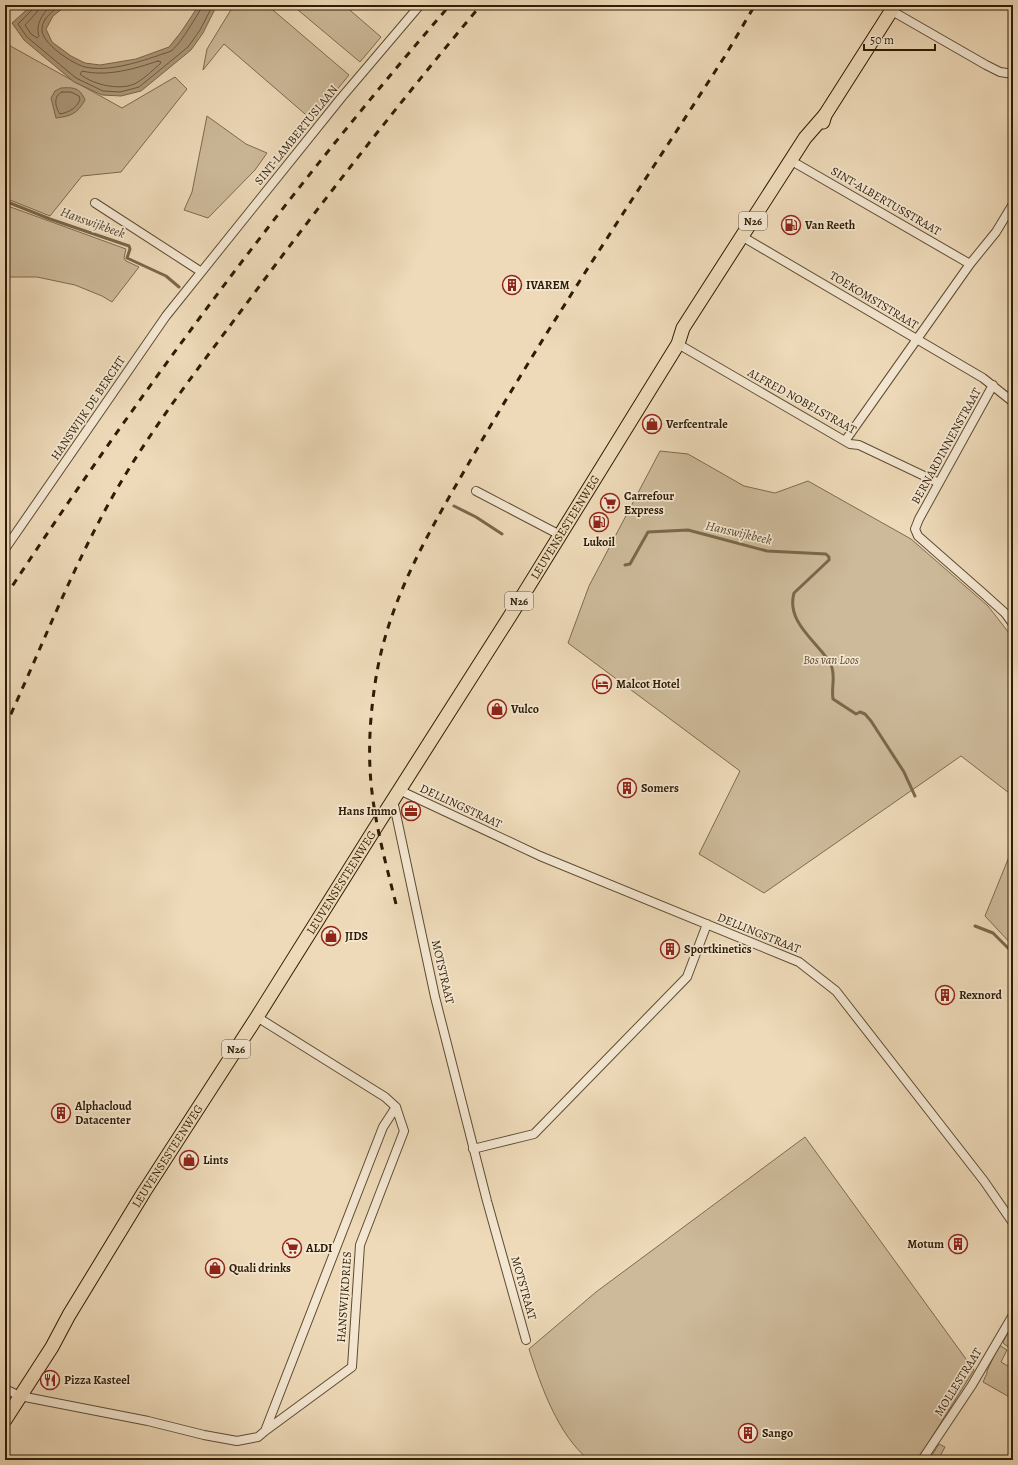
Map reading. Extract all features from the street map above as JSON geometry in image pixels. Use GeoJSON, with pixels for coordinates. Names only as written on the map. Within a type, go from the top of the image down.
{"type":"FeatureCollection","features":[{"type":"Feature","properties":{"kind":"main road","name":"LEUVENSESTEENWEG"},"geometry":{"type":"LineString","coordinates":[[5,1420],[52,1347],[77,1302],[144,1192],[257,1017],[560,535],[678,344],[690,333],[794,162],[805,138],[825,115],[893,8]]}},
{"type":"Feature","properties":{"kind":"street","name":"SINT-LAMBERTUSLAAN"},"geometry":{"type":"LineString","coordinates":[[192,282],[341,98],[420,5]]}},
{"type":"Feature","properties":{"kind":"street"},"geometry":{"type":"LineString","coordinates":[[893,8],[986,66],[1000,72],[1013,74]]}},
{"type":"Feature","properties":{"kind":"street","name":"SINT-ALBERTUSSTRAAT"},"geometry":{"type":"LineString","coordinates":[[794,162],[970,264]]}},
{"type":"Feature","properties":{"kind":"street"},"geometry":{"type":"LineString","coordinates":[[95,203],[200,271]]}},
{"type":"Feature","properties":{"kind":"street"},"geometry":{"type":"LineString","coordinates":[[845,441],[970,264],[996,232],[1013,204]]}},
{"type":"Feature","properties":{"kind":"street","name":"TOEKOMSTSTRAAT"},"geometry":{"type":"LineString","coordinates":[[746,239],[983,378],[1013,402]]}},
{"type":"Feature","properties":{"kind":"street","name":"HANSWIJK DE BERCHT"},"geometry":{"type":"LineString","coordinates":[[5,549],[162,321],[192,282]]}},
{"type":"Feature","properties":{"kind":"street","name":"ALFRED NOBELSTRAAT"},"geometry":{"type":"LineString","coordinates":[[678,344],[850,444],[859,445],[939,483]]}},
{"type":"Feature","properties":{"kind":"street","name":"BERNARDINNENSTRAAT"},"geometry":{"type":"LineString","coordinates":[[993,385],[915,528],[918,536],[1005,613],[1013,624]]}},
{"type":"Feature","properties":{"kind":"street"},"geometry":{"type":"LineString","coordinates":[[476,491],[560,535]]}},
{"type":"Feature","properties":{"kind":"street","name":"DELLINGSTRAAT"},"geometry":{"type":"LineString","coordinates":[[396,795],[540,856],[799,962],[836,991],[984,1181],[1011,1213],[1013,1223]]}},
{"type":"Feature","properties":{"kind":"street","name":"MOTSTRAAT"},"geometry":{"type":"LineString","coordinates":[[396,795],[436,997],[486,1201],[526,1340]]}},
{"type":"Feature","properties":{"kind":"street"},"geometry":{"type":"LineString","coordinates":[[473,1149],[534,1134],[687,977],[707,924]]}},
{"type":"Feature","properties":{"kind":"street"},"geometry":{"type":"LineString","coordinates":[[257,1017],[385,1097],[396,1107]]}},
{"type":"Feature","properties":{"kind":"street","name":"HANSWIJKDRIES"},"geometry":{"type":"LineString","coordinates":[[265,1431],[383,1127],[396,1107]]}},
{"type":"Feature","properties":{"kind":"street","name":"HANSWIJKDRIES"},"geometry":{"type":"LineString","coordinates":[[5,1389],[20,1396],[148,1421],[204,1435],[236,1441],[258,1437],[352,1367],[360,1244],[404,1131],[396,1107]]}},
{"type":"Feature","properties":{"kind":"street","name":"MOLLESTRAAT"},"geometry":{"type":"LineString","coordinates":[[922,1460],[972,1385],[1013,1315]]}},
{"type":"Feature","properties":{"kind":"green space"},"geometry":{"type":"Polygon","coordinates":[[[232,5],[267,5],[349,75],[312,120],[224,44],[203,70],[207,49],[232,8],[232,5]]]}},
{"type":"Feature","properties":{"kind":"green space"},"geometry":{"type":"Polygon","coordinates":[[[292,5],[344,5],[381,37],[360,62],[292,5]]]}},
{"type":"Feature","properties":{"kind":"green space"},"geometry":{"type":"Polygon","coordinates":[[[5,43],[122,108],[175,77],[187,89],[121,172],[82,176],[50,216],[5,198],[5,43]]]}},
{"type":"Feature","properties":{"kind":"green space"},"geometry":{"type":"Polygon","coordinates":[[[207,116],[246,144],[267,153],[255,170],[208,218],[184,210],[192,192],[207,116]]]}},
{"type":"Feature","properties":{"kind":"green space"},"geometry":{"type":"Polygon","coordinates":[[[5,205],[126,249],[124,258],[126,261],[139,267],[112,302],[102,296],[75,285],[37,277],[5,277],[5,205]]]}},
{"type":"Feature","properties":{"kind":"green space","name":"Bos van Loos"},"geometry":{"type":"Polygon","coordinates":[[[660,451],[688,454],[744,486],[775,493],[808,481],[911,539],[988,606],[1013,638],[1013,796],[961,756],[764,893],[699,854],[740,771],[568,643],[589,586],[660,451]]]}},
{"type":"Feature","properties":{"kind":"green space"},"geometry":{"type":"Polygon","coordinates":[[[1013,847],[1013,946],[985,916],[1013,847]]]}},
{"type":"Feature","properties":{"kind":"green space"},"geometry":{"type":"Polygon","coordinates":[[[805,1137],[974,1370],[925,1448],[916,1460],[589,1460],[578,1450],[560,1424],[545,1394],[529,1349],[596,1292],[805,1137]]]}},
{"type":"Feature","properties":{"kind":"green space"},"geometry":{"type":"Polygon","coordinates":[[[1013,1323],[1013,1339],[1010,1343],[1013,1345],[1013,1350],[1003,1342],[1013,1323]]]}},
{"type":"Feature","properties":{"kind":"green space"},"geometry":{"type":"Polygon","coordinates":[[[999,1345],[1007,1350],[1001,1362],[1013,1369],[1013,1399],[983,1382],[999,1345]]]}},
{"type":"Feature","properties":{"kind":"green space"},"geometry":{"type":"Polygon","coordinates":[[[939,1444],[945,1447],[938,1460],[929,1460],[939,1444]]]}},
{"type":"Feature","properties":{"kind":"water"},"geometry":{"type":"Polygon","coordinates":[[[32,5],[67,5],[53,16],[46,29],[52,42],[71,56],[85,63],[100,65],[136,59],[169,47],[199,5],[217,5],[203,33],[191,50],[141,91],[121,96],[102,95],[74,82],[24,40],[12,23],[32,5]]]}},
{"type":"Feature","properties":{"kind":"water"},"geometry":{"type":"Polygon","coordinates":[[[61,88],[76,89],[81,93],[85,100],[73,114],[56,118],[51,98],[55,91],[61,88]]]}},
{"type":"Feature","properties":{"kind":"waterway","name":"Hanswijkbeek"},"geometry":{"type":"LineString","coordinates":[[5,201],[50,219],[129,246],[130,249],[127,258],[166,276],[179,287]]}},
{"type":"Feature","properties":{"kind":"waterway","name":"Hanswijkbeek"},"geometry":{"type":"LineString","coordinates":[[454,506],[476,517],[502,534]]}},
{"type":"Feature","properties":{"kind":"waterway","name":"Hanswijkbeek"},"geometry":{"type":"LineString","coordinates":[[625,565],[630,564],[648,532],[688,530],[767,551],[826,554],[829,557],[829,560],[794,593],[793,610],[800,625],[831,665],[833,673],[833,699],[856,714],[860,712],[865,714],[871,721],[904,772],[915,796]]}},
{"type":"Feature","properties":{"kind":"waterway","name":"Hanswijkbeek"},"geometry":{"type":"LineString","coordinates":[[975,926],[993,933],[1013,953]]}},
{"type":"Feature","properties":{"kind":"railway"},"geometry":{"type":"LineString","coordinates":[[5,597],[109,443],[218,293],[274,219],[390,75],[450,5]]}},
{"type":"Feature","properties":{"kind":"railway"},"geometry":{"type":"LineString","coordinates":[[5,727],[84,551],[114,494],[143,446],[191,378],[329,195],[419,80],[481,5]]}},
{"type":"Feature","properties":{"kind":"railway"},"geometry":{"type":"LineString","coordinates":[[396,904],[375,814],[370,771],[370,746],[373,696],[381,651],[403,588],[416,558],[510,393],[570,296],[725,56],[755,5]]}},
{"type":"Feature","properties":{"kind":"place","name":"Van Reeth"},"geometry":{"type":"Point","coordinates":[791,225]}},
{"type":"Feature","properties":{"kind":"place","name":"IVAREM"},"geometry":{"type":"Point","coordinates":[512,285]}},
{"type":"Feature","properties":{"kind":"place","name":"Verfcentrale"},"geometry":{"type":"Point","coordinates":[652,424]}},
{"type":"Feature","properties":{"kind":"place","name":"Carrefour Express"},"geometry":{"type":"Point","coordinates":[610,503]}},
{"type":"Feature","properties":{"kind":"place","name":"Lukoil"},"geometry":{"type":"Point","coordinates":[599,522]}},
{"type":"Feature","properties":{"kind":"place","name":"Malcot Hotel"},"geometry":{"type":"Point","coordinates":[602,684]}},
{"type":"Feature","properties":{"kind":"place","name":"Vulco"},"geometry":{"type":"Point","coordinates":[497,709]}},
{"type":"Feature","properties":{"kind":"place","name":"Somers"},"geometry":{"type":"Point","coordinates":[627,788]}},
{"type":"Feature","properties":{"kind":"place","name":"Hans Immo"},"geometry":{"type":"Point","coordinates":[411,811]}},
{"type":"Feature","properties":{"kind":"place","name":"JIDS"},"geometry":{"type":"Point","coordinates":[331,936]}},
{"type":"Feature","properties":{"kind":"place","name":"Sportkinetics"},"geometry":{"type":"Point","coordinates":[670,949]}},
{"type":"Feature","properties":{"kind":"place","name":"Rexnord"},"geometry":{"type":"Point","coordinates":[945,995]}},
{"type":"Feature","properties":{"kind":"place","name":"Alphacloud Datacenter"},"geometry":{"type":"Point","coordinates":[61,1113]}},
{"type":"Feature","properties":{"kind":"place","name":"Lints"},"geometry":{"type":"Point","coordinates":[189,1160]}},
{"type":"Feature","properties":{"kind":"place","name":"Motum"},"geometry":{"type":"Point","coordinates":[958,1244]}},
{"type":"Feature","properties":{"kind":"place","name":"ALDI"},"geometry":{"type":"Point","coordinates":[292,1248]}},
{"type":"Feature","properties":{"kind":"place","name":"Quali drinks"},"geometry":{"type":"Point","coordinates":[215,1268]}},
{"type":"Feature","properties":{"kind":"place","name":"Pizza Kasteel"},"geometry":{"type":"Point","coordinates":[50,1380]}},
{"type":"Feature","properties":{"kind":"place","name":"Sango"},"geometry":{"type":"Point","coordinates":[748,1433]}}]}
